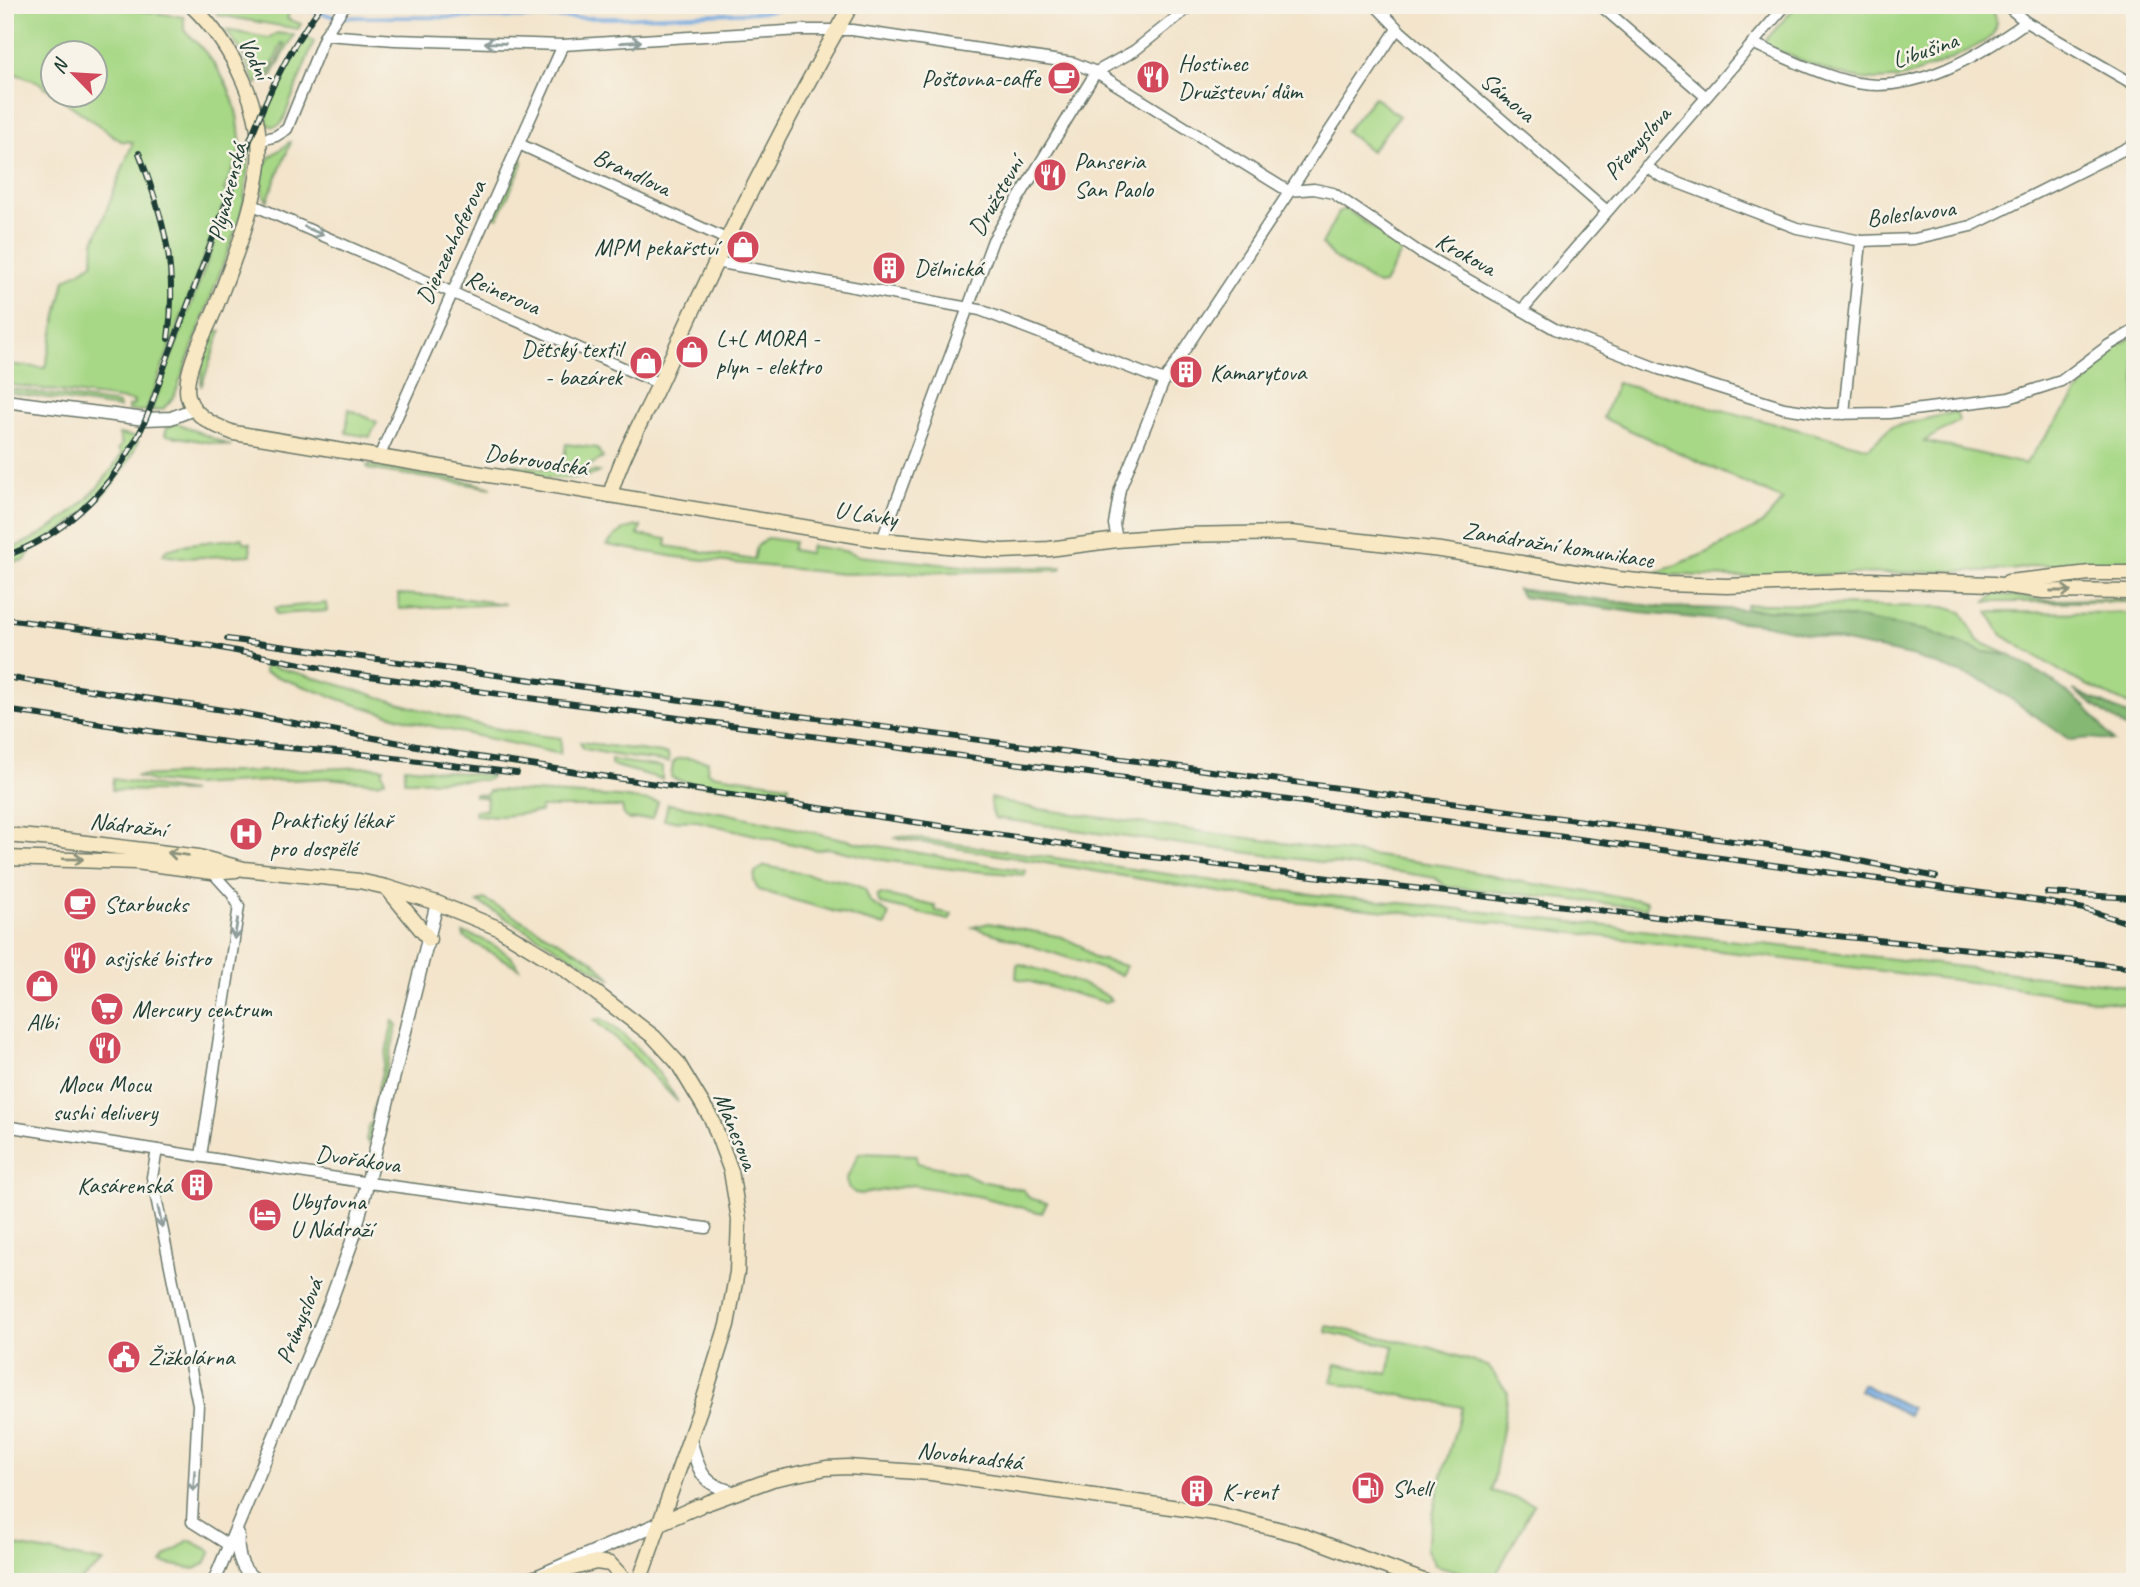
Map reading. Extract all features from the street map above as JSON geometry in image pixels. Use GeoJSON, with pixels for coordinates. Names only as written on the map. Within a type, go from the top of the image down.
{"type":"FeatureCollection","features":[{"type":"Feature","properties":{"kind":"main road","name":"Dobrovodská"},"geometry":{"type":"LineString","coordinates":[[194,409],[206,420],[234,433],[610,495],[620,463],[660,384],[726,239],[782,128],[851,5]]}},
{"type":"Feature","properties":{"kind":"main road","name":"Vodní"},"geometry":{"type":"LineString","coordinates":[[197,11],[238,66],[259,141]]}},
{"type":"Feature","properties":{"kind":"main road","name":"Plynárenská"},"geometry":{"type":"LineString","coordinates":[[194,409],[187,390],[193,360],[239,246],[258,169],[259,141]]}},
{"type":"Feature","properties":{"kind":"main road","name":"U Lávky"},"geometry":{"type":"LineString","coordinates":[[610,495],[882,540],[1002,551],[1049,549],[1117,540]]}},
{"type":"Feature","properties":{"kind":"main road","name":"Zanádražní komunikace"},"geometry":{"type":"LineString","coordinates":[[1117,540],[1253,532],[1313,535],[1451,552],[1666,584],[1727,586],[1870,580],[1993,584],[2043,591],[2135,592]]}},
{"type":"Feature","properties":{"kind":"main road","name":"Zanádražní komunikace"},"geometry":{"type":"LineString","coordinates":[[1993,584],[2080,573],[2135,573]]}},
{"type":"Feature","properties":{"kind":"main road","name":"Nádražní"},"geometry":{"type":"LineString","coordinates":[[5,835],[209,858],[244,869]]}},
{"type":"Feature","properties":{"kind":"main road","name":"Nádražní"},"geometry":{"type":"LineString","coordinates":[[8,858],[103,860],[212,872],[244,869],[359,881],[437,903]]}},
{"type":"Feature","properties":{"kind":"main road"},"geometry":{"type":"LineString","coordinates":[[386,887],[429,939]]}},
{"type":"Feature","properties":{"kind":"main road","name":"Mánesova"},"geometry":{"type":"LineString","coordinates":[[437,903],[498,929],[562,967],[654,1037],[677,1062],[712,1119],[731,1171],[739,1220],[737,1272],[727,1325],[690,1440],[639,1582]]}},
{"type":"Feature","properties":{"kind":"main road","name":"Novohradská"},"geometry":{"type":"LineString","coordinates":[[662,1521],[732,1492],[773,1479],[826,1468],[873,1469],[979,1479],[1214,1513],[1301,1535],[1426,1582]]}},
{"type":"Feature","properties":{"kind":"main road"},"geometry":{"type":"LineString","coordinates":[[524,1581],[596,1562],[610,1564],[627,1582]]}},
{"type":"Feature","properties":{"kind":"street","name":"Družstevní"},"geometry":{"type":"LineString","coordinates":[[882,540],[992,240],[1096,72],[1134,51],[1192,5]]}},
{"type":"Feature","properties":{"kind":"street"},"geometry":{"type":"LineString","coordinates":[[1600,5],[1705,96]]}},
{"type":"Feature","properties":{"kind":"street","name":"Přemyslova"},"geometry":{"type":"LineString","coordinates":[[1522,310],[1786,5]]}},
{"type":"Feature","properties":{"kind":"street"},"geometry":{"type":"LineString","coordinates":[[2006,5],[2026,22],[2135,85]]}},
{"type":"Feature","properties":{"kind":"street","name":"Plynárenská"},"geometry":{"type":"LineString","coordinates":[[259,141],[276,136],[287,129],[325,35],[344,6]]}},
{"type":"Feature","properties":{"kind":"street","name":"Sámova"},"geometry":{"type":"LineString","coordinates":[[1381,8],[1397,29],[1607,211]]}},
{"type":"Feature","properties":{"kind":"street","name":"Libušina"},"geometry":{"type":"LineString","coordinates":[[1752,43],[1847,81],[1890,84],[1918,78],[1958,63],[1997,43],[2026,22]]}},
{"type":"Feature","properties":{"kind":"street"},"geometry":{"type":"LineString","coordinates":[[1117,540],[1114,524],[1120,489],[1164,381],[1397,29]]}},
{"type":"Feature","properties":{"kind":"street"},"geometry":{"type":"LineString","coordinates":[[325,35],[563,45],[801,30],[852,30],[1062,61],[1096,72],[1288,191]]}},
{"type":"Feature","properties":{"kind":"street","name":"Dienzenhoferova"},"geometry":{"type":"LineString","coordinates":[[379,457],[563,45]]}},
{"type":"Feature","properties":{"kind":"street","name":"Brandlova"},"geometry":{"type":"LineString","coordinates":[[519,144],[726,239]]}},
{"type":"Feature","properties":{"kind":"street","name":"Boleslavova"},"geometry":{"type":"LineString","coordinates":[[1646,166],[1660,176],[1797,228],[1861,241],[1914,239],[1971,226],[2135,144]]}},
{"type":"Feature","properties":{"kind":"street","name":"Krokova"},"geometry":{"type":"LineString","coordinates":[[1288,191],[1314,189],[1333,192],[1419,252],[1555,329],[1671,373],[1784,408],[1825,414],[1889,413],[2009,398],[2061,381],[2109,345],[2135,330]]}},
{"type":"Feature","properties":{"kind":"street","name":"Reinerova"},"geometry":{"type":"LineString","coordinates":[[251,204],[660,384]]}},
{"type":"Feature","properties":{"kind":"street"},"geometry":{"type":"LineString","coordinates":[[1844,414],[1861,241]]}},
{"type":"Feature","properties":{"kind":"street"},"geometry":{"type":"LineString","coordinates":[[716,262],[988,313],[1164,381]]}},
{"type":"Feature","properties":{"kind":"street"},"geometry":{"type":"LineString","coordinates":[[5,401],[145,419],[171,418],[194,409]]}},
{"type":"Feature","properties":{"kind":"street"},"geometry":{"type":"LineString","coordinates":[[5,844],[8,858],[5,874]]}},
{"type":"Feature","properties":{"kind":"street"},"geometry":{"type":"LineString","coordinates":[[201,1156],[239,906],[212,872]]}},
{"type":"Feature","properties":{"kind":"street","name":"Průmyslová"},"geometry":{"type":"LineString","coordinates":[[214,1582],[334,1292],[358,1225],[437,903]]}},
{"type":"Feature","properties":{"kind":"street","name":"Dvořákova"},"geometry":{"type":"LineString","coordinates":[[5,1126],[369,1183],[706,1228]]}},
{"type":"Feature","properties":{"kind":"street"},"geometry":{"type":"LineString","coordinates":[[157,1150],[152,1177],[198,1405],[192,1522],[230,1546]]}},
{"type":"Feature","properties":{"kind":"street"},"geometry":{"type":"LineString","coordinates":[[690,1440],[702,1477],[712,1486],[732,1492]]}},
{"type":"Feature","properties":{"kind":"street"},"geometry":{"type":"LineString","coordinates":[[240,1521],[237,1539],[240,1562],[246,1572],[262,1582]]}},
{"type":"Feature","properties":{"kind":"street","name":"Novohradská"},"geometry":{"type":"LineString","coordinates":[[524,1581],[662,1521]]}},
{"type":"Feature","properties":{"kind":"green space"},"geometry":{"type":"Polygon","coordinates":[[[5,5],[104,5],[184,17],[184,30],[213,62],[233,100],[241,147],[224,190],[228,192],[146,411],[128,411],[128,406],[133,406],[134,401],[5,384],[5,364],[45,368],[65,280],[93,263],[94,242],[133,142],[121,141],[74,108],[108,108],[108,38],[38,38],[38,82],[5,70],[5,5]]]}},
{"type":"Feature","properties":{"kind":"green space"},"geometry":{"type":"Polygon","coordinates":[[[212,5],[266,5],[290,10],[287,19],[301,24],[298,29],[218,15],[212,5]]]}},
{"type":"Feature","properties":{"kind":"green space"},"geometry":{"type":"Polygon","coordinates":[[[1797,5],[1989,5],[1996,23],[1987,40],[1937,65],[1905,77],[1867,80],[1824,69],[1764,45],[1797,5]]]}},
{"type":"Feature","properties":{"kind":"green space"},"geometry":{"type":"Polygon","coordinates":[[[226,30],[268,38],[277,33],[294,35],[270,79],[285,44],[282,43],[267,79],[261,77],[257,85],[241,51],[226,30]]]}},
{"type":"Feature","properties":{"kind":"green space"},"geometry":{"type":"Polygon","coordinates":[[[304,37],[314,41],[282,123],[270,126],[265,123],[266,112],[304,37]]]}},
{"type":"Feature","properties":{"kind":"green space"},"geometry":{"type":"Polygon","coordinates":[[[1374,97],[1399,116],[1371,151],[1346,131],[1374,97]]]}},
{"type":"Feature","properties":{"kind":"green space"},"geometry":{"type":"Polygon","coordinates":[[[289,142],[267,201],[262,185],[267,160],[289,142]]]}},
{"type":"Feature","properties":{"kind":"green space"},"geometry":{"type":"Polygon","coordinates":[[[250,148],[244,202],[239,221],[174,397],[163,409],[151,411],[250,148]]]}},
{"type":"Feature","properties":{"kind":"green space"},"geometry":{"type":"Polygon","coordinates":[[[522,159],[523,163],[498,218],[493,216],[516,166],[522,159]]]}},
{"type":"Feature","properties":{"kind":"green space"},"geometry":{"type":"Polygon","coordinates":[[[1346,209],[1400,247],[1401,253],[1384,284],[1378,285],[1333,257],[1322,244],[1339,211],[1346,209]]]}},
{"type":"Feature","properties":{"kind":"green space"},"geometry":{"type":"Polygon","coordinates":[[[215,331],[221,331],[201,387],[204,358],[215,331]]]}},
{"type":"Feature","properties":{"kind":"green space"},"geometry":{"type":"Polygon","coordinates":[[[2135,336],[2135,565],[2041,565],[2011,570],[1734,577],[1653,574],[1706,553],[1761,525],[1783,500],[1603,418],[1617,383],[1869,448],[1891,427],[1956,412],[1959,421],[1924,441],[2025,464],[2110,349],[2135,336]]]}},
{"type":"Feature","properties":{"kind":"green space"},"geometry":{"type":"Polygon","coordinates":[[[5,388],[118,404],[119,408],[5,392],[5,388]]]}},
{"type":"Feature","properties":{"kind":"green space"},"geometry":{"type":"Polygon","coordinates":[[[349,409],[377,422],[370,437],[346,433],[349,409]]]}},
{"type":"Feature","properties":{"kind":"green space"},"geometry":{"type":"Polygon","coordinates":[[[177,423],[231,446],[165,435],[167,427],[177,423]]]}},
{"type":"Feature","properties":{"kind":"green space"},"geometry":{"type":"Polygon","coordinates":[[[119,434],[135,437],[138,441],[130,459],[107,490],[78,518],[30,551],[25,560],[5,563],[5,551],[57,524],[99,485],[122,454],[118,449],[122,444],[119,434]]]}},
{"type":"Feature","properties":{"kind":"green space"},"geometry":{"type":"Polygon","coordinates":[[[566,444],[597,448],[603,458],[581,470],[563,468],[566,444]]]}},
{"type":"Feature","properties":{"kind":"green space"},"geometry":{"type":"Polygon","coordinates":[[[512,464],[584,475],[592,471],[599,472],[591,475],[568,478],[529,476],[511,469],[512,464]]]}},
{"type":"Feature","properties":{"kind":"green space"},"geometry":{"type":"Polygon","coordinates":[[[367,465],[467,481],[492,488],[368,469],[367,465]]]}},
{"type":"Feature","properties":{"kind":"green space"},"geometry":{"type":"Polygon","coordinates":[[[641,526],[638,535],[667,539],[666,546],[754,560],[757,546],[768,538],[794,542],[792,550],[809,553],[811,546],[859,556],[982,568],[1062,567],[1060,570],[842,574],[676,557],[607,545],[622,531],[641,526]]]}},
{"type":"Feature","properties":{"kind":"green space"},"geometry":{"type":"Polygon","coordinates":[[[242,538],[245,543],[250,543],[251,555],[182,558],[163,555],[166,550],[188,544],[242,538]]]}},
{"type":"Feature","properties":{"kind":"green space"},"geometry":{"type":"Polygon","coordinates":[[[1517,589],[1660,607],[1796,611],[1928,631],[1983,652],[2009,655],[2048,678],[2086,707],[2113,741],[2091,738],[2070,740],[1988,683],[1915,657],[1763,624],[1640,613],[1522,597],[1517,589]]]}},
{"type":"Feature","properties":{"kind":"green space"},"geometry":{"type":"Polygon","coordinates":[[[398,594],[452,597],[505,604],[399,609],[398,594]]]}},
{"type":"Feature","properties":{"kind":"green space"},"geometry":{"type":"Polygon","coordinates":[[[1995,594],[2046,600],[2135,599],[2135,602],[1986,602],[1995,594]]]}},
{"type":"Feature","properties":{"kind":"green space"},"geometry":{"type":"Polygon","coordinates":[[[326,603],[327,611],[276,614],[275,608],[326,603]]]}},
{"type":"Feature","properties":{"kind":"green space"},"geometry":{"type":"Polygon","coordinates":[[[1746,605],[1944,607],[1962,612],[1978,641],[2009,655],[1983,652],[1928,631],[1862,619],[1796,611],[1745,609],[1746,605]]]}},
{"type":"Feature","properties":{"kind":"green space"},"geometry":{"type":"Polygon","coordinates":[[[1988,612],[2135,613],[2135,708],[2070,677],[2002,635],[1988,612]]]}},
{"type":"Feature","properties":{"kind":"green space"},"geometry":{"type":"Polygon","coordinates":[[[265,665],[465,722],[561,738],[560,754],[422,724],[350,703],[264,672],[265,665]]]}},
{"type":"Feature","properties":{"kind":"green space"},"geometry":{"type":"Polygon","coordinates":[[[2073,690],[2135,718],[2135,735],[2073,690]]]}},
{"type":"Feature","properties":{"kind":"green space"},"geometry":{"type":"Polygon","coordinates":[[[580,742],[668,754],[669,762],[585,749],[580,742]]]}},
{"type":"Feature","properties":{"kind":"green space"},"geometry":{"type":"Polygon","coordinates":[[[677,759],[708,761],[707,771],[711,774],[789,785],[788,789],[711,786],[671,777],[673,763],[677,759]]]}},
{"type":"Feature","properties":{"kind":"green space"},"geometry":{"type":"Polygon","coordinates":[[[611,760],[662,767],[662,779],[611,765],[611,760]]]}},
{"type":"Feature","properties":{"kind":"green space"},"geometry":{"type":"Polygon","coordinates":[[[405,767],[492,776],[487,780],[404,781],[405,767]]]}},
{"type":"Feature","properties":{"kind":"green space"},"geometry":{"type":"Polygon","coordinates":[[[384,768],[382,772],[385,780],[378,783],[328,778],[192,785],[152,781],[135,776],[384,768]]]}},
{"type":"Feature","properties":{"kind":"green space"},"geometry":{"type":"Polygon","coordinates":[[[113,779],[191,792],[112,790],[113,779]]]}},
{"type":"Feature","properties":{"kind":"green space"},"geometry":{"type":"Polygon","coordinates":[[[489,791],[658,802],[653,818],[629,820],[624,816],[622,807],[541,807],[540,812],[502,816],[475,815],[474,811],[486,810],[487,798],[474,796],[475,794],[486,795],[489,791]]]}},
{"type":"Feature","properties":{"kind":"green space"},"geometry":{"type":"Polygon","coordinates":[[[991,798],[1032,808],[1441,865],[1515,881],[1647,901],[1646,908],[1445,886],[1435,878],[1405,873],[995,818],[991,809],[991,798]]]}},
{"type":"Feature","properties":{"kind":"green space"},"geometry":{"type":"Polygon","coordinates":[[[668,804],[725,813],[861,843],[1026,871],[1025,875],[959,870],[889,861],[827,848],[817,850],[697,821],[664,820],[668,804]]]}},
{"type":"Feature","properties":{"kind":"green space"},"geometry":{"type":"Polygon","coordinates":[[[901,836],[1307,894],[1442,907],[2135,987],[2135,1006],[2002,986],[1454,918],[1243,896],[896,838],[901,836]]]}},
{"type":"Feature","properties":{"kind":"green space"},"geometry":{"type":"Polygon","coordinates":[[[765,866],[848,882],[865,889],[870,902],[889,914],[885,926],[758,890],[754,881],[755,872],[765,866]]]}},
{"type":"Feature","properties":{"kind":"green space"},"geometry":{"type":"Polygon","coordinates":[[[881,894],[935,906],[936,911],[952,914],[949,920],[880,904],[877,896],[881,894]]]}},
{"type":"Feature","properties":{"kind":"green space"},"geometry":{"type":"Polygon","coordinates":[[[484,899],[592,960],[613,980],[478,902],[484,899]]]}},
{"type":"Feature","properties":{"kind":"green space"},"geometry":{"type":"Polygon","coordinates":[[[989,923],[1062,937],[1081,946],[1094,958],[1126,966],[1121,975],[973,927],[989,923]]]}},
{"type":"Feature","properties":{"kind":"green space"},"geometry":{"type":"Polygon","coordinates":[[[463,933],[495,946],[519,968],[464,937],[463,933]]]}},
{"type":"Feature","properties":{"kind":"green space"},"geometry":{"type":"Polygon","coordinates":[[[1017,965],[1083,984],[1111,1000],[1105,1002],[1016,978],[1017,965]]]}},
{"type":"Feature","properties":{"kind":"green space"},"geometry":{"type":"Polygon","coordinates":[[[601,1019],[624,1035],[644,1056],[663,1078],[678,1102],[624,1046],[594,1020],[601,1019]]]}},
{"type":"Feature","properties":{"kind":"green space"},"geometry":{"type":"Polygon","coordinates":[[[393,1021],[397,1025],[369,1144],[366,1140],[370,1123],[373,1123],[372,1117],[393,1021]]]}},
{"type":"Feature","properties":{"kind":"green space"},"geometry":{"type":"Polygon","coordinates":[[[859,1153],[917,1155],[917,1163],[962,1172],[981,1181],[1024,1190],[1029,1198],[1047,1203],[1042,1213],[982,1197],[912,1185],[863,1194],[855,1193],[848,1187],[846,1180],[859,1153]]]}},
{"type":"Feature","properties":{"kind":"green space"},"geometry":{"type":"Polygon","coordinates":[[[1327,1326],[1432,1348],[1488,1366],[1508,1393],[1492,1491],[1534,1504],[1497,1573],[1482,1578],[1435,1565],[1426,1548],[1440,1483],[1462,1407],[1331,1382],[1336,1364],[1388,1374],[1394,1346],[1326,1332],[1327,1326]]]}},
{"type":"Feature","properties":{"kind":"green space"},"geometry":{"type":"Polygon","coordinates":[[[189,1540],[211,1551],[205,1564],[195,1569],[162,1563],[167,1556],[189,1540]]]}},
{"type":"Feature","properties":{"kind":"green space"},"geometry":{"type":"Polygon","coordinates":[[[5,1544],[104,1562],[78,1582],[5,1582],[5,1544]]]}},
{"type":"Feature","properties":{"kind":"water"},"geometry":{"type":"Polygon","coordinates":[[[1862,1384],[1911,1408],[1908,1415],[1859,1390],[1862,1384]]]}},
{"type":"Feature","properties":{"kind":"waterway"},"geometry":{"type":"LineString","coordinates":[[288,5],[336,17],[615,18],[762,12],[801,5]]}},
{"type":"Feature","properties":{"kind":"railway"},"geometry":{"type":"LineString","coordinates":[[5,556],[45,538],[80,512],[110,480],[140,433],[259,117],[293,48],[322,5]]}},
{"type":"Feature","properties":{"kind":"railway"},"geometry":{"type":"LineString","coordinates":[[139,153],[167,244],[171,289],[168,339]]}},
{"type":"Feature","properties":{"kind":"railway"},"geometry":{"type":"LineString","coordinates":[[5,619],[211,646],[341,672],[432,685],[2041,901],[2084,909],[2135,925]]}},
{"type":"Feature","properties":{"kind":"railway"},"geometry":{"type":"LineString","coordinates":[[227,639],[1785,848],[1936,877]]}},
{"type":"Feature","properties":{"kind":"railway"},"geometry":{"type":"LineString","coordinates":[[5,677],[236,712],[459,754],[1152,857],[1733,926],[2135,968]]}},
{"type":"Feature","properties":{"kind":"railway"},"geometry":{"type":"LineString","coordinates":[[5,710],[239,744],[361,754],[517,773]]}},
{"type":"Feature","properties":{"kind":"railway"},"geometry":{"type":"LineString","coordinates":[[2047,893],[2135,898]]}},
{"type":"Feature","properties":{"kind":"place","name":"Hostinec Družstevní dům"},"geometry":{"type":"Point","coordinates":[1153,77]}},
{"type":"Feature","properties":{"kind":"place","name":"Poštovna-caffe"},"geometry":{"type":"Point","coordinates":[1064,78]}},
{"type":"Feature","properties":{"kind":"place","name":"Panseria San Paolo"},"geometry":{"type":"Point","coordinates":[1050,175]}},
{"type":"Feature","properties":{"kind":"place","name":"MPM pekařství"},"geometry":{"type":"Point","coordinates":[743,247]}},
{"type":"Feature","properties":{"kind":"place","name":"Dělnická"},"geometry":{"type":"Point","coordinates":[889,268]}},
{"type":"Feature","properties":{"kind":"place","name":"L+L MORA - plyn - elektro"},"geometry":{"type":"Point","coordinates":[692,352]}},
{"type":"Feature","properties":{"kind":"place","name":"Dětský textil - bazárek"},"geometry":{"type":"Point","coordinates":[646,363]}},
{"type":"Feature","properties":{"kind":"place","name":"Kamarytova"},"geometry":{"type":"Point","coordinates":[1186,372]}},
{"type":"Feature","properties":{"kind":"place","name":"Praktický lékař pro dospělé"},"geometry":{"type":"Point","coordinates":[246,834]}},
{"type":"Feature","properties":{"kind":"place","name":"Starbucks"},"geometry":{"type":"Point","coordinates":[80,904]}},
{"type":"Feature","properties":{"kind":"place","name":"asijské bistro"},"geometry":{"type":"Point","coordinates":[80,958]}},
{"type":"Feature","properties":{"kind":"place","name":"Albi"},"geometry":{"type":"Point","coordinates":[42,986]}},
{"type":"Feature","properties":{"kind":"place","name":"Mercury centrum"},"geometry":{"type":"Point","coordinates":[107,1009]}},
{"type":"Feature","properties":{"kind":"place","name":"Mocu Mocu sushi delivery"},"geometry":{"type":"Point","coordinates":[105,1048]}},
{"type":"Feature","properties":{"kind":"place","name":"Kasárenská"},"geometry":{"type":"Point","coordinates":[197,1185]}},
{"type":"Feature","properties":{"kind":"place","name":"Ubytovna U Nádraží"},"geometry":{"type":"Point","coordinates":[265,1215]}},
{"type":"Feature","properties":{"kind":"place","name":"Žižkolárna"},"geometry":{"type":"Point","coordinates":[124,1357]}},
{"type":"Feature","properties":{"kind":"place","name":"Shell"},"geometry":{"type":"Point","coordinates":[1368,1488]}},
{"type":"Feature","properties":{"kind":"place","name":"K-rent"},"geometry":{"type":"Point","coordinates":[1197,1491]}}]}
